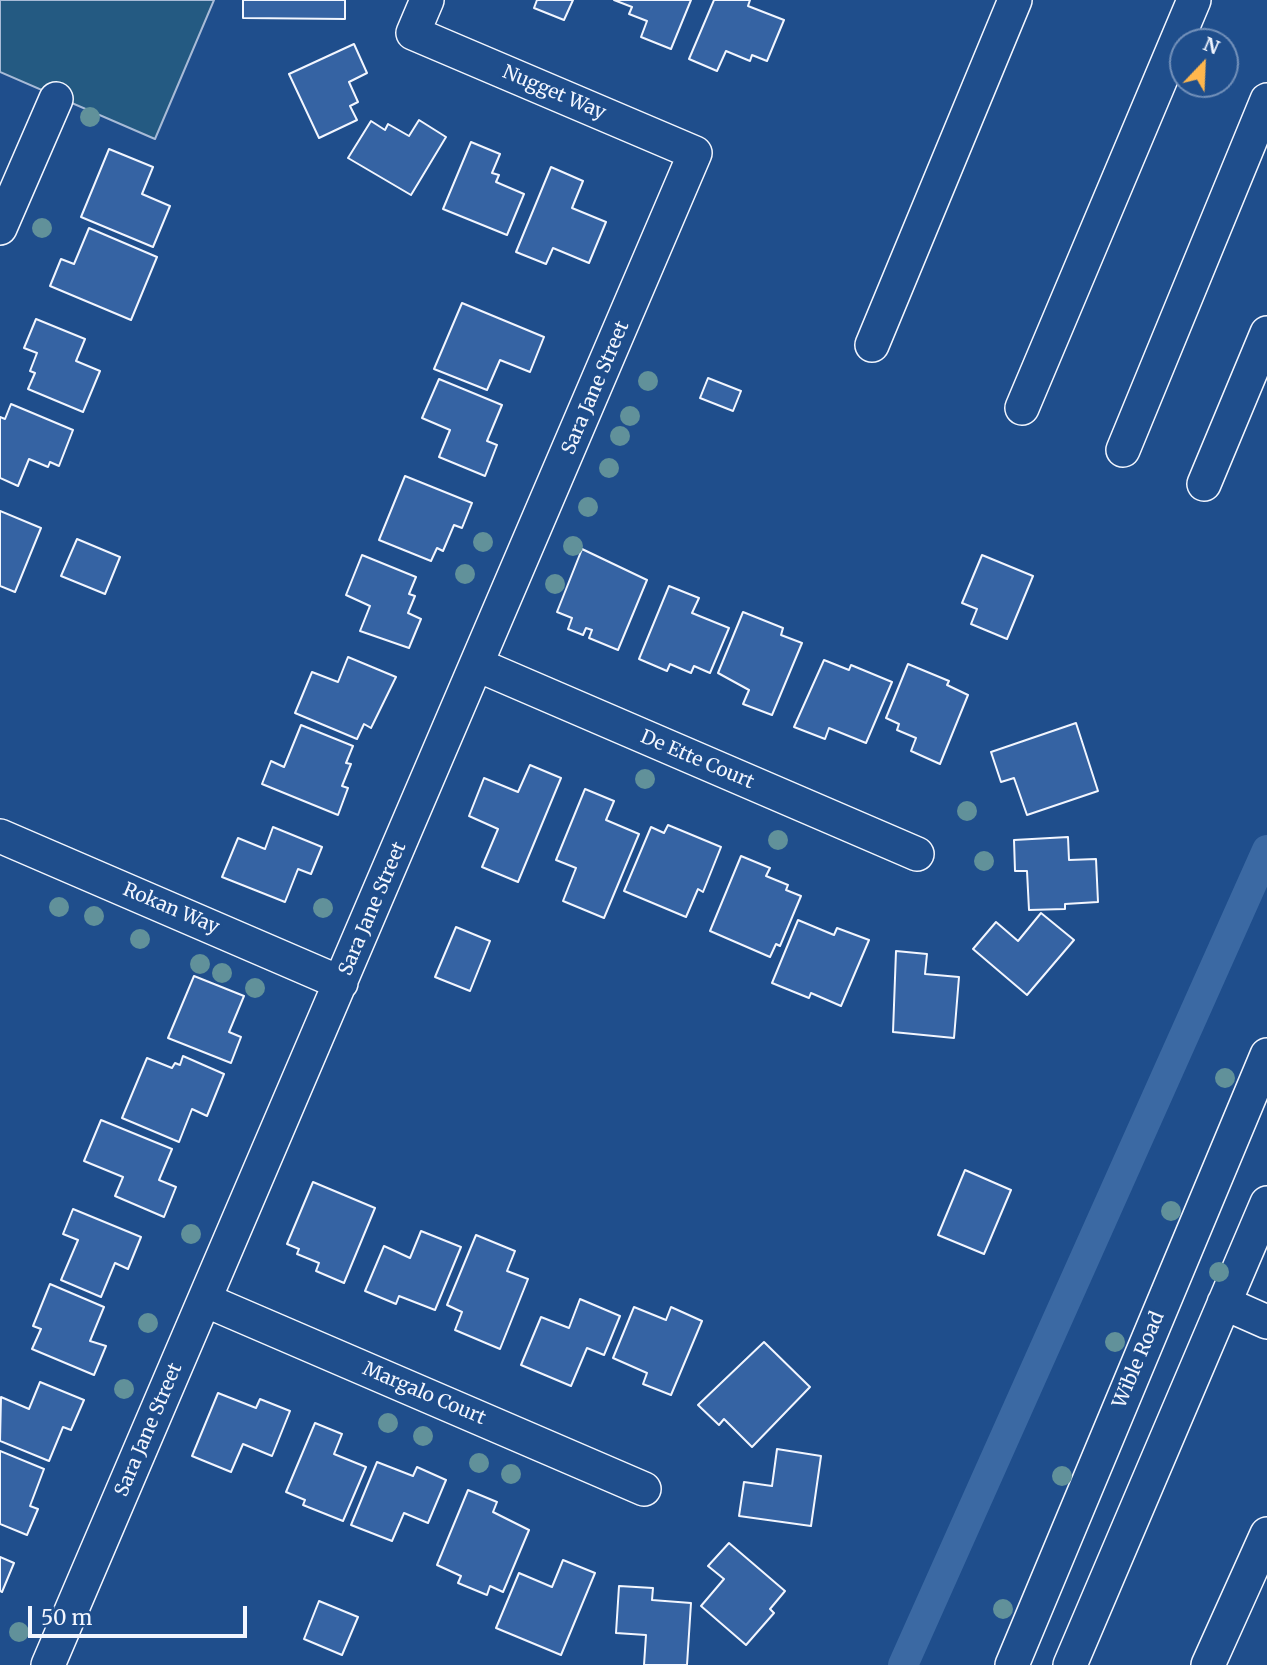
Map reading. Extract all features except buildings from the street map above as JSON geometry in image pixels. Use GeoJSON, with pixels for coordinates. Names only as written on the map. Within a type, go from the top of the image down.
{"type":"FeatureCollection","features":[{"type":"Feature","properties":{"kind":"street","name":"Nugget Way"},"geometry":{"type":"LineString","coordinates":[[427,0],[413,33],[695,153]]}},
{"type":"Feature","properties":{"kind":"street"},"geometry":{"type":"LineString","coordinates":[[872,345],[1016,0]]}},
{"type":"Feature","properties":{"kind":"street"},"geometry":{"type":"LineString","coordinates":[[1022,408],[1194,0]]}},
{"type":"Feature","properties":{"kind":"street"},"geometry":{"type":"LineString","coordinates":[[0,228],[56,99]]}},
{"type":"Feature","properties":{"kind":"street"},"geometry":{"type":"LineString","coordinates":[[1123,450],[1267,100]]}},
{"type":"Feature","properties":{"kind":"street","name":"Sara Jane Street"},"geometry":{"type":"LineString","coordinates":[[48,1665],[695,153]]}},
{"type":"Feature","properties":{"kind":"street"},"geometry":{"type":"LineString","coordinates":[[1204,484],[1267,333]]}},
{"type":"Feature","properties":{"kind":"street","name":"De Ette Court"},"geometry":{"type":"LineString","coordinates":[[478,665],[917,854]]}},
{"type":"Feature","properties":{"kind":"street","name":"Rokan Way"},"geometry":{"type":"LineString","coordinates":[[0,836],[341,983]]}},
{"type":"Feature","properties":{"kind":"street","name":"Wible Road"},"geometry":{"type":"LineString","coordinates":[[1012,1665],[1267,1055]]}},
{"type":"Feature","properties":{"kind":"street"},"geometry":{"type":"LineString","coordinates":[[1070,1665],[1267,1203]]}},
{"type":"Feature","properties":{"kind":"street","name":"Margalo Court"},"geometry":{"type":"LineString","coordinates":[[205,1300],[644,1489]]}},
{"type":"Feature","properties":{"kind":"street"},"geometry":{"type":"LineString","coordinates":[[1224,1303],[1267,1322]]}},
{"type":"Feature","properties":{"kind":"street"},"geometry":{"type":"LineString","coordinates":[[1208,1665],[1267,1534]]}},
{"type":"Feature","properties":{"kind":"shaded area"},"geometry":{"type":"Polygon","coordinates":[[[0,0],[214,0],[155,139],[0,72],[0,0]]]}},
{"type":"Feature","properties":{"kind":"waterway"},"geometry":{"type":"LineString","coordinates":[[903,1665],[1267,850]]}}]}
